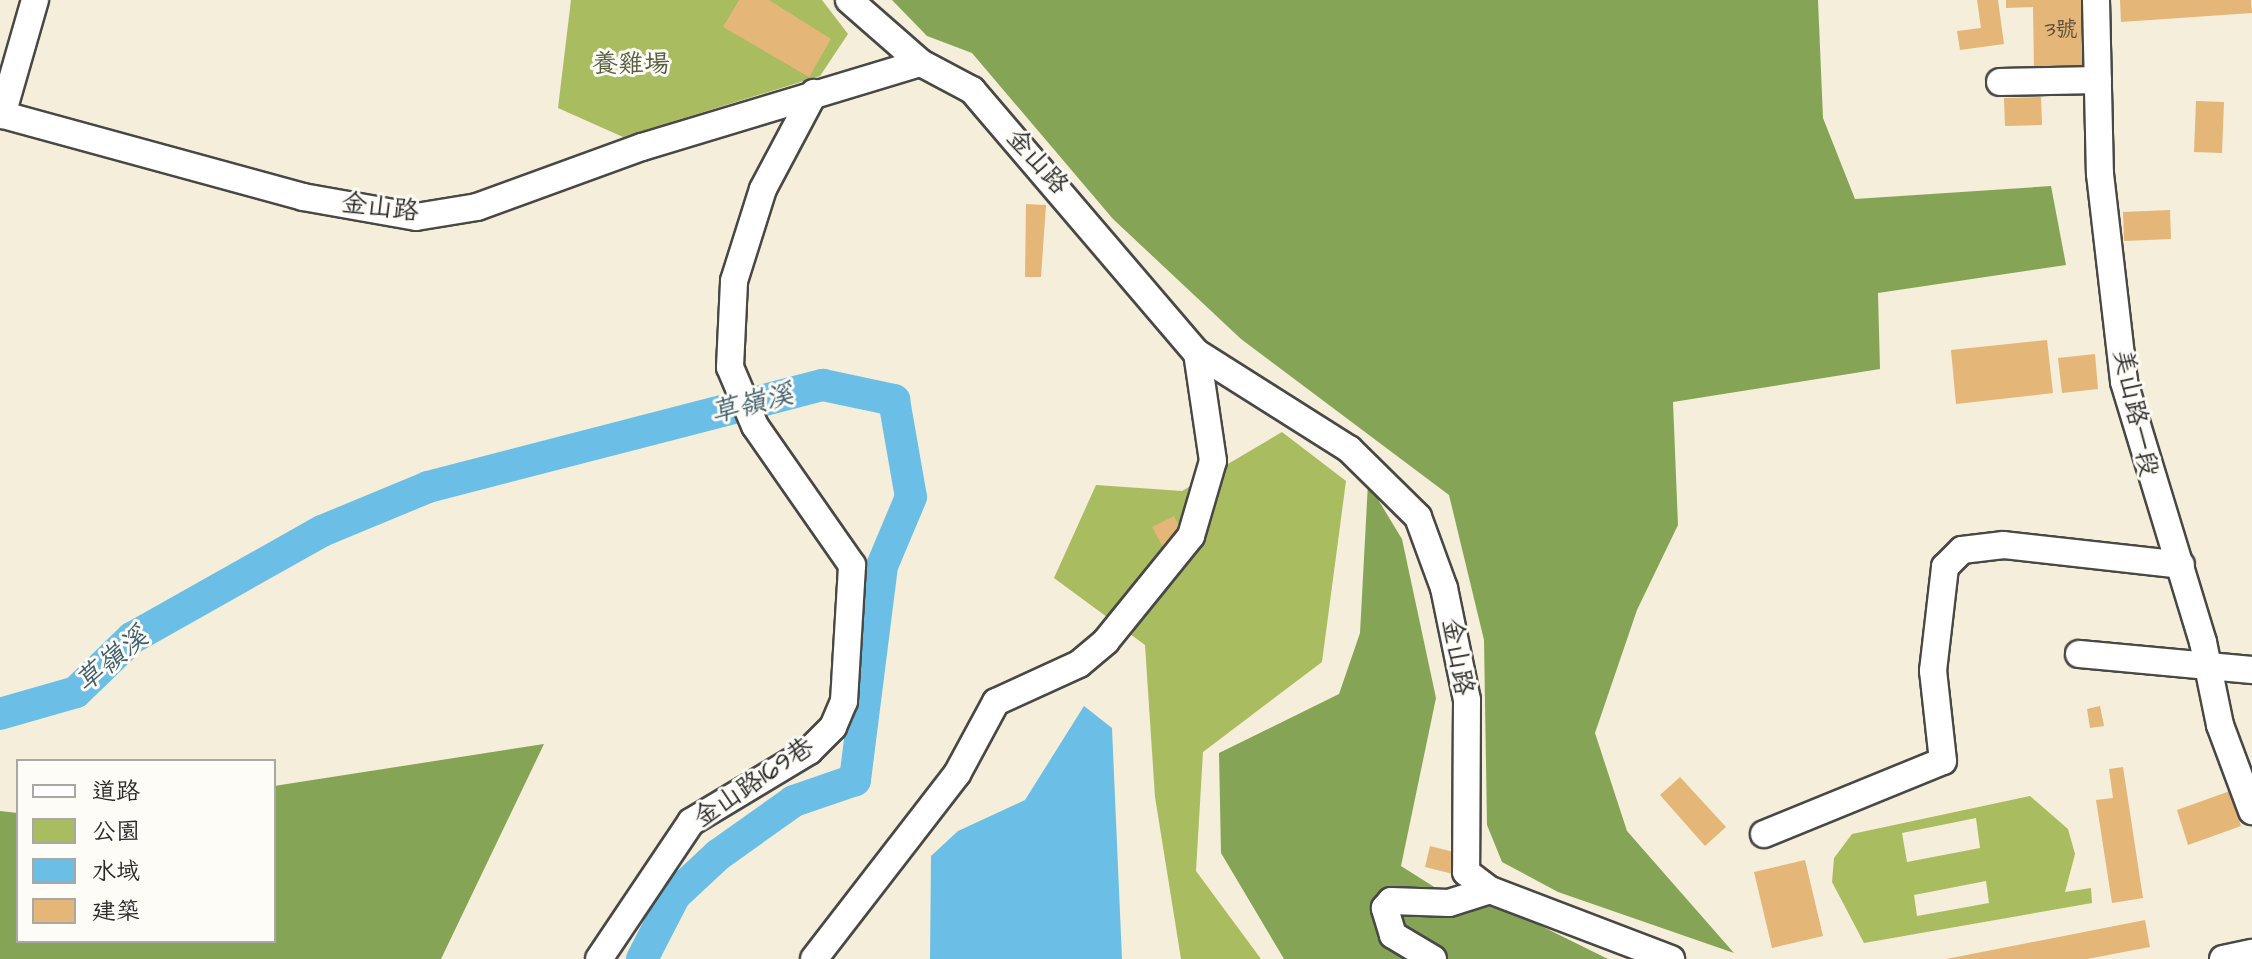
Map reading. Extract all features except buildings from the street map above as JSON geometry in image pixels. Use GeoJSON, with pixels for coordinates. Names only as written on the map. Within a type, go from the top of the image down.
{"type":"FeatureCollection","features":[{"type":"Feature","properties":{"kind":"street"},"geometry":{"type":"LineString","coordinates":[[1,115],[35,0]]}},
{"type":"Feature","properties":{"kind":"street"},"geometry":{"type":"LineString","coordinates":[[849,0],[921,63]]}},
{"type":"Feature","properties":{"kind":"street","name":"美山路一段"},"geometry":{"type":"LineString","coordinates":[[2096,0],[2100,174],[2124,382],[2149,481],[2181,565],[2208,664],[2220,725],[2252,811]]}},
{"type":"Feature","properties":{"kind":"street","name":"金山路"},"geometry":{"type":"LineString","coordinates":[[1,115],[303,197],[416,217],[477,207],[814,93],[921,63],[972,90],[1197,353],[1349,449],[1418,517],[1444,588],[1467,700],[1462,857],[1466,872],[1490,890],[1671,959]]}},
{"type":"Feature","properties":{"kind":"street"},"geometry":{"type":"LineString","coordinates":[[2000,82],[2098,80]]}},
{"type":"Feature","properties":{"kind":"street","name":"金山路169巷"},"geometry":{"type":"LineString","coordinates":[[599,959],[691,822],[809,751],[833,727],[844,701],[852,565],[755,426],[730,367],[734,281],[763,189],[814,93]]}},
{"type":"Feature","properties":{"kind":"street"},"geometry":{"type":"LineString","coordinates":[[814,959],[957,774],[996,702],[1079,664],[1106,641],[1191,536],[1213,461],[1197,353]]}},
{"type":"Feature","properties":{"kind":"street"},"geometry":{"type":"LineString","coordinates":[[1764,834],[1943,761],[1933,671],[1945,567],[1962,550],[2004,545],[2181,565]]}},
{"type":"Feature","properties":{"kind":"street"},"geometry":{"type":"LineString","coordinates":[[2079,654],[2252,670]]}},
{"type":"Feature","properties":{"kind":"street"},"geometry":{"type":"LineString","coordinates":[[1433,959],[1393,935],[1385,908],[1391,901],[1449,903],[1490,890]]}},
{"type":"Feature","properties":{"kind":"street"},"geometry":{"type":"LineString","coordinates":[[2223,959],[2252,953]]}},
{"type":"Feature","properties":{"kind":"green space","name":"養雞場"},"geometry":{"type":"Polygon","coordinates":[[[571,0],[822,0],[848,34],[820,76],[623,137],[558,108],[571,0]]]}},
{"type":"Feature","properties":{"kind":"green space"},"geometry":{"type":"Polygon","coordinates":[[[892,0],[1818,0],[1823,118],[1855,199],[2051,186],[2066,265],[1878,293],[1880,369],[1673,402],[1678,525],[1637,610],[1595,733],[1627,831],[1734,953],[1558,892],[1502,862],[1487,825],[1484,640],[1449,495],[1241,339],[1113,219],[972,53],[927,36],[892,0]]]}},
{"type":"Feature","properties":{"kind":"green space"},"geometry":{"type":"Polygon","coordinates":[[[1282,432],[1346,481],[1322,662],[1203,752],[1196,871],[1261,959],[1181,959],[1155,797],[1145,645],[1054,578],[1096,485],[1182,491],[1282,432]]]}},
{"type":"Feature","properties":{"kind":"green space"},"geometry":{"type":"Polygon","coordinates":[[[1368,483],[1402,539],[1436,698],[1401,866],[1439,890],[1525,918],[1608,959],[1284,959],[1221,853],[1219,753],[1339,694],[1360,633],[1368,483]]]}},
{"type":"Feature","properties":{"kind":"green space"},"geometry":{"type":"Polygon","coordinates":[[[544,744],[441,959],[0,959],[0,811],[16,813],[16,943],[276,943],[276,786],[544,744]]]}},
{"type":"Feature","properties":{"kind":"green space"},"geometry":{"type":"Polygon","coordinates":[[[2030,796],[2068,829],[2075,854],[2065,892],[2091,888],[2092,903],[1864,943],[1832,882],[1834,858],[1852,834],[2030,796]],[[1976,818],[1902,833],[1907,862],[1980,848],[1976,818]],[[1986,881],[1914,895],[1917,916],[1989,903],[1986,881]]]}},
{"type":"Feature","properties":{"kind":"water"},"geometry":{"type":"Polygon","coordinates":[[[1084,706],[1112,728],[1122,959],[930,959],[931,856],[958,831],[1025,800],[1084,706]]]}},
{"type":"Feature","properties":{"kind":"waterway","name":"草嶺溪"},"geometry":{"type":"LineString","coordinates":[[0,714],[76,692],[132,638],[322,531],[428,487],[823,385],[894,400],[911,497],[882,566],[855,780],[794,801],[718,855],[675,895],[642,959]]}}]}
